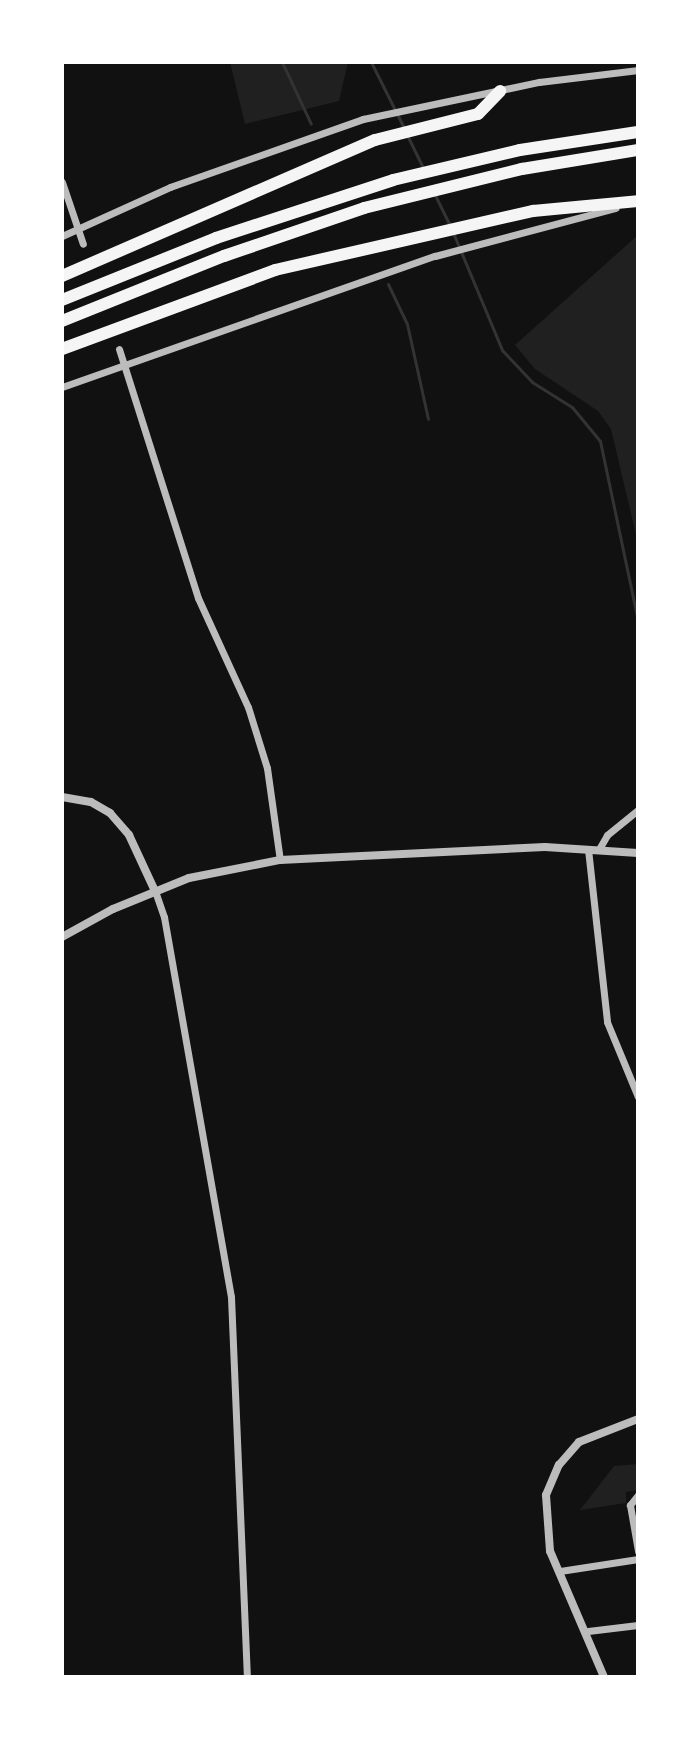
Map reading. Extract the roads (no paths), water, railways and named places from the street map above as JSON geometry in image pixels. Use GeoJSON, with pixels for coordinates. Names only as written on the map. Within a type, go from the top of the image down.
{"type":"FeatureCollection","features":[{"type":"Feature","properties":{"kind":"highway"},"geometry":{"type":"LineString","coordinates":[[62,276],[375,140],[478,114],[500,91]]}},
{"type":"Feature","properties":{"kind":"highway"},"geometry":{"type":"LineString","coordinates":[[62,300],[230,233],[393,180],[435,169],[638,132]]}},
{"type":"Feature","properties":{"kind":"highway"},"geometry":{"type":"LineString","coordinates":[[62,321],[224,256],[403,197],[638,150]]}},
{"type":"Feature","properties":{"kind":"highway"},"geometry":{"type":"LineString","coordinates":[[62,349],[275,270],[423,233],[533,211],[638,202]]}},
{"type":"Feature","properties":{"kind":"street"},"geometry":{"type":"LineString","coordinates":[[62,236],[170,187],[363,119],[500,91],[638,70]]}},
{"type":"Feature","properties":{"kind":"street"},"geometry":{"type":"LineString","coordinates":[[62,182],[83,244]]}},
{"type":"Feature","properties":{"kind":"street"},"geometry":{"type":"LineString","coordinates":[[62,387],[435,256],[638,202]]}},
{"type":"Feature","properties":{"kind":"street"},"geometry":{"type":"LineString","coordinates":[[119,349],[198,598],[248,707],[267,768],[280,860]]}},
{"type":"Feature","properties":{"kind":"street"},"geometry":{"type":"LineString","coordinates":[[62,797],[91,802],[110,813],[129,835],[164,917],[231,1297],[247,1677]]}},
{"type":"Feature","properties":{"kind":"street"},"geometry":{"type":"LineString","coordinates":[[599,849],[607,835],[638,810]]}},
{"type":"Feature","properties":{"kind":"street"},"geometry":{"type":"LineString","coordinates":[[588,849],[607,1022],[638,1097]]}},
{"type":"Feature","properties":{"kind":"street"},"geometry":{"type":"LineString","coordinates":[[62,937],[155,891],[189,878],[280,860],[588,849],[638,853]]}},
{"type":"Feature","properties":{"kind":"street"},"geometry":{"type":"LineString","coordinates":[[604,1677],[588,1631],[550,1551],[544,1507],[559,1465],[587,1435],[638,1419]]}},
{"type":"Feature","properties":{"kind":"street"},"geometry":{"type":"LineString","coordinates":[[638,1495],[630,1505],[638,1551]]}},
{"type":"Feature","properties":{"kind":"street"},"geometry":{"type":"LineString","coordinates":[[560,1571],[638,1559]]}},
{"type":"Feature","properties":{"kind":"street"},"geometry":{"type":"LineString","coordinates":[[588,1631],[638,1625]]}},
{"type":"Feature","properties":{"kind":"waterway"},"geometry":{"type":"LineString","coordinates":[[282,62],[311,124]]}},
{"type":"Feature","properties":{"kind":"waterway"},"geometry":{"type":"LineString","coordinates":[[371,62],[405,130]]}},
{"type":"Feature","properties":{"kind":"waterway"},"geometry":{"type":"LineString","coordinates":[[408,137],[424,170]]}},
{"type":"Feature","properties":{"kind":"waterway"},"geometry":{"type":"LineString","coordinates":[[435,195],[449,224]]}},
{"type":"Feature","properties":{"kind":"waterway"},"geometry":{"type":"LineString","coordinates":[[454,235],[502,350],[532,382],[572,407],[600,441],[638,621]]}},
{"type":"Feature","properties":{"kind":"waterway"},"geometry":{"type":"LineString","coordinates":[[388,284],[407,324],[428,419]]}}]}
